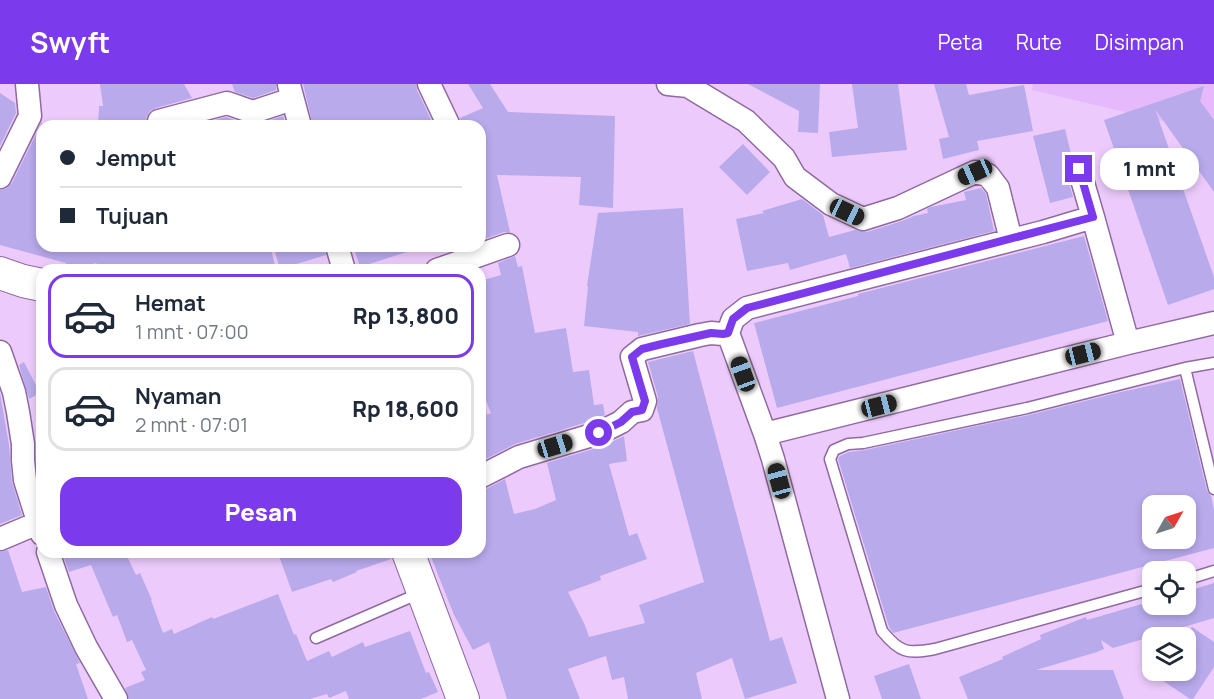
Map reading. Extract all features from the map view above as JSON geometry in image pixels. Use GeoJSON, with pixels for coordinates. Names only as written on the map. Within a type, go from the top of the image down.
{"type":"FeatureCollection","features":[{"type":"Feature","properties":{"kind":"main road"},"geometry":{"type":"LineString","coordinates":[[0,273],[36,284]]}},
{"type":"Feature","properties":{"kind":"main road"},"geometry":{"type":"LineString","coordinates":[[410,558],[463,699]]}},
{"type":"Feature","properties":{"kind":"street"},"geometry":{"type":"LineString","coordinates":[[0,177],[30,116],[27,84]]}},
{"type":"Feature","properties":{"kind":"street"},"geometry":{"type":"LineString","coordinates":[[429,84],[446,120]]}},
{"type":"Feature","properties":{"kind":"street"},"geometry":{"type":"LineString","coordinates":[[682,85],[725,107],[746,121],[784,158],[795,177],[831,204],[863,219],[898,208],[975,172],[988,176],[998,188],[1011,240]]}},
{"type":"Feature","properties":{"kind":"street"},"geometry":{"type":"LineString","coordinates":[[163,120],[227,103],[253,112],[290,91],[298,120]]}},
{"type":"Feature","properties":{"kind":"street"},"geometry":{"type":"LineString","coordinates":[[1079,169],[1128,343]]}},
{"type":"Feature","properties":{"kind":"street"},"geometry":{"type":"LineString","coordinates":[[838,699],[765,435],[728,333],[733,319],[747,308],[1093,217]]}},
{"type":"Feature","properties":{"kind":"street"},"geometry":{"type":"LineString","coordinates":[[486,248],[508,244]]}},
{"type":"Feature","properties":{"kind":"street"},"geometry":{"type":"LineString","coordinates":[[450,264],[475,252]]}},
{"type":"Feature","properties":{"kind":"street"},"geometry":{"type":"LineString","coordinates":[[765,435],[1214,323]]}},
{"type":"Feature","properties":{"kind":"street"},"geometry":{"type":"LineString","coordinates":[[486,474],[519,458],[599,433],[621,422],[632,412],[642,410],[645,401],[632,357],[642,349],[711,333],[728,333]]}},
{"type":"Feature","properties":{"kind":"street"},"geometry":{"type":"LineString","coordinates":[[0,352],[9,415],[23,444],[25,480],[36,516]]}},
{"type":"Feature","properties":{"kind":"street"},"geometry":{"type":"LineString","coordinates":[[0,539],[36,530]]}},
{"type":"Feature","properties":{"kind":"street"},"geometry":{"type":"LineString","coordinates":[[50,558],[66,605],[86,647],[116,699]]}},
{"type":"Feature","properties":{"kind":"lane"},"geometry":{"type":"LineString","coordinates":[[1142,592],[935,649],[918,652],[903,650],[893,644],[882,631],[830,459],[834,450],[848,444],[1027,408],[1185,368],[1214,363]]}},
{"type":"Feature","properties":{"kind":"lane"},"geometry":{"type":"LineString","coordinates":[[1185,368],[1214,489]]}},
{"type":"Feature","properties":{"kind":"lane"},"geometry":{"type":"LineString","coordinates":[[1196,577],[1214,571]]}},
{"type":"Feature","properties":{"kind":"lane"},"geometry":{"type":"LineString","coordinates":[[316,638],[423,592]]}},
{"type":"Feature","properties":{"kind":"shaded area"},"geometry":{"type":"Polygon","coordinates":[[[1033,84],[1214,84],[1214,133],[1032,90],[1033,84]]]}},
{"type":"Feature","properties":{"kind":"building"},"geometry":{"type":"Polygon","coordinates":[[[100,84],[184,84],[192,98],[156,108],[150,111],[146,120],[98,120],[99,106],[103,106],[100,84]]]}},
{"type":"Feature","properties":{"kind":"building"},"geometry":{"type":"Polygon","coordinates":[[[232,84],[276,84],[276,90],[253,98],[235,92],[232,84]]]}},
{"type":"Feature","properties":{"kind":"building"},"geometry":{"type":"Polygon","coordinates":[[[303,84],[416,84],[431,120],[312,120],[303,84]]]}},
{"type":"Feature","properties":{"kind":"building"},"geometry":{"type":"Polygon","coordinates":[[[468,84],[490,84],[508,112],[615,116],[613,208],[579,205],[581,177],[497,175],[510,232],[486,238],[486,120],[460,120],[460,118],[483,108],[468,84]]]}},
{"type":"Feature","properties":{"kind":"building"},"geometry":{"type":"Polygon","coordinates":[[[748,84],[820,84],[818,133],[798,132],[799,111],[748,84]]]}},
{"type":"Feature","properties":{"kind":"building"},"geometry":{"type":"Polygon","coordinates":[[[852,84],[898,84],[907,150],[832,157],[829,132],[858,128],[852,84]]]}},
{"type":"Feature","properties":{"kind":"building"},"geometry":{"type":"Polygon","coordinates":[[[934,84],[966,84],[969,95],[1024,85],[1033,131],[977,141],[979,150],[943,159],[939,139],[949,137],[934,84]]]}},
{"type":"Feature","properties":{"kind":"building"},"geometry":{"type":"Polygon","coordinates":[[[1204,86],[1200,101],[1214,120],[1214,192],[1155,109],[1214,277],[1214,289],[1168,305],[1104,120],[1204,86]]]}},
{"type":"Feature","properties":{"kind":"building"},"geometry":{"type":"Polygon","coordinates":[[[0,93],[15,103],[16,113],[0,146],[0,93]]]}},
{"type":"Feature","properties":{"kind":"building"},"geometry":{"type":"Polygon","coordinates":[[[283,116],[284,120],[271,120],[283,116]]]}},
{"type":"Feature","properties":{"kind":"building"},"geometry":{"type":"Polygon","coordinates":[[[226,117],[235,120],[215,120],[226,117]]]}},
{"type":"Feature","properties":{"kind":"building"},"geometry":{"type":"Polygon","coordinates":[[[1065,129],[1072,158],[1066,165],[1066,172],[1073,197],[1050,203],[1033,136],[1065,129]]]}},
{"type":"Feature","properties":{"kind":"building"},"geometry":{"type":"Polygon","coordinates":[[[36,134],[36,252],[272,252],[275,264],[66,264],[0,245],[0,190],[12,183],[36,134]]]}},
{"type":"Feature","properties":{"kind":"building"},"geometry":{"type":"Polygon","coordinates":[[[743,144],[770,172],[747,195],[719,167],[743,144]]]}},
{"type":"Feature","properties":{"kind":"building"},"geometry":{"type":"Polygon","coordinates":[[[981,188],[986,194],[994,231],[850,268],[846,254],[790,270],[788,263],[747,271],[736,219],[764,213],[762,211],[802,199],[823,215],[829,237],[855,230],[867,232],[928,213],[927,209],[931,207],[966,200],[964,192],[981,188]]]}},
{"type":"Feature","properties":{"kind":"building"},"geometry":{"type":"Polygon","coordinates":[[[683,208],[690,324],[638,336],[638,332],[584,326],[587,286],[598,213],[683,208]]]}},
{"type":"Feature","properties":{"kind":"building"},"geometry":{"type":"Polygon","coordinates":[[[1084,236],[1108,321],[777,408],[754,323],[1084,236]]]}},
{"type":"Feature","properties":{"kind":"building"},"geometry":{"type":"Polygon","coordinates":[[[275,252],[325,252],[326,255],[296,264],[279,264],[275,252]]]}},
{"type":"Feature","properties":{"kind":"building"},"geometry":{"type":"Polygon","coordinates":[[[355,252],[407,252],[369,264],[359,264],[355,252]]]}},
{"type":"Feature","properties":{"kind":"building"},"geometry":{"type":"Polygon","coordinates":[[[515,256],[518,267],[522,266],[535,333],[566,328],[573,372],[589,370],[594,405],[603,404],[605,415],[515,444],[486,459],[486,410],[487,415],[491,413],[486,401],[486,279],[501,275],[498,263],[515,256]]]}},
{"type":"Feature","properties":{"kind":"building"},"geometry":{"type":"Polygon","coordinates":[[[693,351],[770,641],[782,637],[797,683],[745,699],[732,658],[696,673],[702,699],[628,699],[624,677],[612,680],[606,656],[568,669],[580,699],[507,699],[489,642],[473,650],[454,615],[431,558],[486,558],[486,489],[505,479],[514,514],[535,509],[556,500],[547,463],[603,446],[624,436],[627,461],[609,464],[629,536],[637,533],[647,559],[600,576],[601,580],[568,592],[589,637],[645,623],[639,605],[704,582],[657,408],[658,397],[648,362],[693,351]]]}},
{"type":"Feature","properties":{"kind":"building"},"geometry":{"type":"Polygon","coordinates":[[[24,362],[36,385],[36,395],[29,399],[19,365],[24,362]]]}},
{"type":"Feature","properties":{"kind":"building"},"geometry":{"type":"Polygon","coordinates":[[[1180,379],[1207,491],[1211,496],[1214,510],[1214,548],[1165,561],[1142,561],[1142,567],[893,633],[889,627],[838,459],[849,452],[1029,415],[1180,379]]]}},
{"type":"Feature","properties":{"kind":"building"},"geometry":{"type":"Polygon","coordinates":[[[0,393],[9,445],[12,482],[22,515],[0,524],[0,393]]]}},
{"type":"Feature","properties":{"kind":"building"},"geometry":{"type":"Polygon","coordinates":[[[8,550],[22,592],[46,587],[54,611],[80,663],[76,664],[88,699],[0,699],[0,552],[8,550]]]}},
{"type":"Feature","properties":{"kind":"building"},"geometry":{"type":"Polygon","coordinates":[[[64,558],[128,558],[136,575],[140,573],[163,633],[172,629],[174,634],[212,617],[213,619],[278,594],[307,661],[329,651],[332,657],[363,642],[365,647],[410,631],[426,673],[429,672],[438,692],[421,699],[349,699],[346,691],[329,698],[327,694],[310,699],[129,699],[125,688],[145,680],[141,672],[146,670],[132,640],[127,642],[117,615],[113,617],[91,565],[69,572],[64,558]]]}},
{"type":"Feature","properties":{"kind":"building"},"geometry":{"type":"Polygon","coordinates":[[[280,558],[391,558],[333,582],[331,579],[292,592],[280,558]]]}},
{"type":"Feature","properties":{"kind":"building"},"geometry":{"type":"Polygon","coordinates":[[[1214,583],[1214,618],[1184,627],[1142,627],[1142,639],[1113,648],[1101,640],[1104,649],[1036,670],[1113,670],[1124,699],[968,699],[959,677],[1003,659],[1002,657],[1041,639],[1040,635],[1086,617],[1087,620],[1142,604],[1142,615],[1196,615],[1196,589],[1214,583]]]}},
{"type":"Feature","properties":{"kind":"building"},"geometry":{"type":"Polygon","coordinates":[[[1196,630],[1214,642],[1214,667],[1193,699],[1163,681],[1196,681],[1196,630]]]}},
{"type":"Feature","properties":{"kind":"building"},"geometry":{"type":"Polygon","coordinates":[[[909,664],[921,699],[882,699],[874,676],[909,664]]]}},
{"type":"Feature","properties":{"kind":"route"},"geometry":{"type":"LineString","coordinates":[[599,433],[621,422],[632,412],[642,410],[645,401],[632,357],[642,349],[711,333],[728,333],[733,319],[747,308],[1093,217],[1079,169]]}}]}
